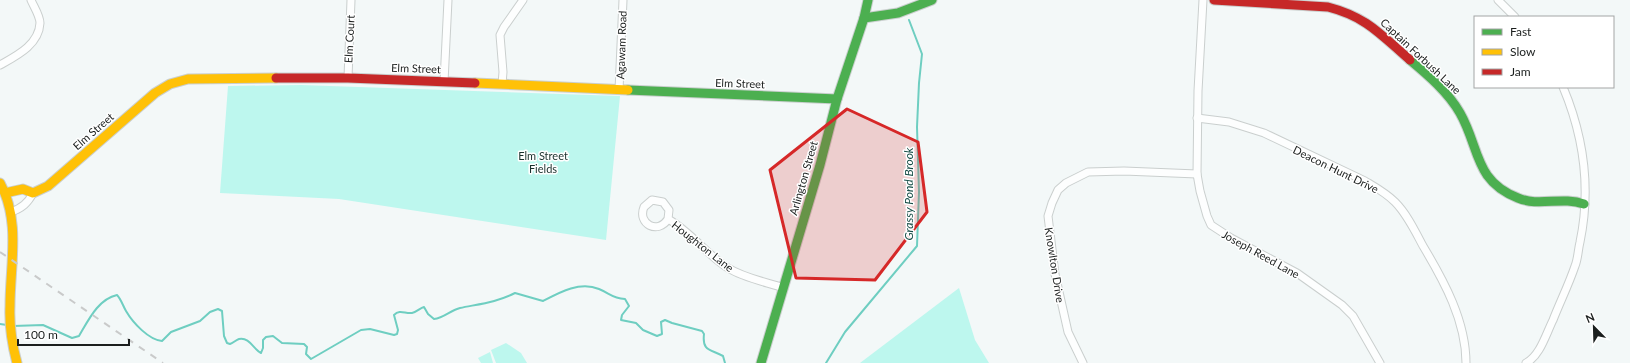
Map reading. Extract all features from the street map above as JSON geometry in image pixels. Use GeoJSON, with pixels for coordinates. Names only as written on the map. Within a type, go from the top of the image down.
{"type":"FeatureCollection","features":[{"type":"Feature","properties":{"kind":"street"},"geometry":{"type":"LineString","coordinates":[[0,65],[26,49],[35,39],[40,22],[30,0]]}},
{"type":"Feature","properties":{"kind":"street","name":"Elm Court"},"geometry":{"type":"LineString","coordinates":[[348,78],[351,0]]}},
{"type":"Feature","properties":{"kind":"street"},"geometry":{"type":"LineString","coordinates":[[444,82],[448,0]]}},
{"type":"Feature","properties":{"kind":"street"},"geometry":{"type":"LineString","coordinates":[[502,84],[503,72],[500,35],[523,0]]}},
{"type":"Feature","properties":{"kind":"street","name":"Agawam Road"},"geometry":{"type":"LineString","coordinates":[[620,90],[623,0]]}},
{"type":"Feature","properties":{"kind":"street","name":"Arlington Street"},"geometry":{"type":"LineString","coordinates":[[762,363],[820,165],[837,99],[864,18],[868,0]]}},
{"type":"Feature","properties":{"kind":"street"},"geometry":{"type":"LineString","coordinates":[[864,18],[898,13],[932,0]]}},
{"type":"Feature","properties":{"kind":"street","name":"Joseph Reed Lane"},"geometry":{"type":"LineString","coordinates":[[1203,0],[1197,118],[1197,174],[1200,191],[1211,225],[1230,238],[1297,273],[1342,304],[1353,316],[1380,363]]}},
{"type":"Feature","properties":{"kind":"street","name":"Captain Forbush Lane"},"geometry":{"type":"LineString","coordinates":[[1214,0],[1328,7],[1345,11],[1359,18],[1369,24],[1451,99],[1468,128],[1485,174],[1498,187],[1515,198],[1526,201],[1542,203],[1566,199],[1584,204]]}},
{"type":"Feature","properties":{"kind":"street"},"geometry":{"type":"LineString","coordinates":[[1498,0],[1514,16]]}},
{"type":"Feature","properties":{"kind":"street","name":"Elm Street"},"geometry":{"type":"LineString","coordinates":[[5,193],[23,189],[33,192],[41,190],[53,182],[155,93],[176,82],[204,78],[348,78],[837,99]]}},
{"type":"Feature","properties":{"kind":"street"},"geometry":{"type":"LineString","coordinates":[[1526,363],[1531,360],[1543,341],[1575,265],[1585,215],[1584,204],[1586,180],[1583,153],[1578,128],[1563,88]]}},
{"type":"Feature","properties":{"kind":"street","name":"Deacon Hunt Drive"},"geometry":{"type":"LineString","coordinates":[[1197,118],[1229,122],[1264,133],[1365,181],[1379,189],[1395,202],[1418,237],[1448,292],[1459,320],[1466,363]]}},
{"type":"Feature","properties":{"kind":"street","name":"Knowlton Drive"},"geometry":{"type":"LineString","coordinates":[[1084,363],[1068,332],[1055,274],[1048,216],[1058,190],[1066,183],[1088,172],[1124,171],[1197,174]]}},
{"type":"Feature","properties":{"kind":"street"},"geometry":{"type":"LineString","coordinates":[[0,183],[11,212],[12,243],[10,333],[16,363]]}},
{"type":"Feature","properties":{"kind":"street","name":"Elm Street"},"geometry":{"type":"LineString","coordinates":[[11,212],[30,201],[33,192]]}},
{"type":"Feature","properties":{"kind":"street","name":"Houghton Lane"},"geometry":{"type":"LineString","coordinates":[[668,219],[691,236],[728,268],[738,273],[784,288]]}},
{"type":"Feature","properties":{"kind":"highlighted area"},"geometry":{"type":"Polygon","coordinates":[[[847,109],[918,142],[927,212],[875,280],[796,278],[770,170],[847,109]]]}},
{"type":"Feature","properties":{"kind":"green space","name":"Elm Street Fields"},"geometry":{"type":"Polygon","coordinates":[[[301,85],[620,96],[606,240],[339,199],[220,193],[228,86],[301,85]]]}},
{"type":"Feature","properties":{"kind":"green space"},"geometry":{"type":"Polygon","coordinates":[[[959,288],[975,340],[989,363],[860,363],[959,288]]]}},
{"type":"Feature","properties":{"kind":"green space"},"geometry":{"type":"Polygon","coordinates":[[[506,343],[521,353],[527,363],[496,363],[491,350],[506,343]]]}},
{"type":"Feature","properties":{"kind":"green space"},"geometry":{"type":"Polygon","coordinates":[[[490,352],[493,363],[481,363],[478,358],[490,352]]]}},
{"type":"Feature","properties":{"kind":"waterway","name":"Grassy Pond Brook"},"geometry":{"type":"LineString","coordinates":[[826,363],[845,332],[917,246],[919,192],[917,127],[922,54],[909,20]]}},
{"type":"Feature","properties":{"kind":"waterway"},"geometry":{"type":"LineString","coordinates":[[13,326],[43,325],[72,338],[79,336],[94,311],[104,301],[117,295],[129,316],[137,326],[152,338],[157,340],[162,341],[171,332],[200,321],[210,312],[218,309],[222,311],[224,336],[227,343],[230,344],[239,339],[243,339],[249,341],[261,353],[263,348],[263,340],[266,337],[273,336],[282,343],[304,344],[307,347],[306,354],[311,359],[361,330],[370,329],[394,335],[397,334],[398,330],[394,315],[398,312],[412,313],[424,307],[428,314],[434,319],[457,309],[495,301],[515,293],[543,301],[556,294],[585,286],[599,289],[614,297],[625,299],[629,306],[622,315],[621,320],[636,323],[643,330],[657,336],[662,334],[661,322],[665,320],[702,331],[704,334],[704,344],[706,347],[723,356],[725,363]]}},
{"type":"Feature","properties":{"kind":"waterway"},"geometry":{"type":"LineString","coordinates":[[0,324],[7,325]]}},
{"type":"Feature","properties":{"kind":"railway"},"geometry":{"type":"LineString","coordinates":[[0,252],[163,363]]}},
{"type":"Feature","properties":{"kind":"traffic: fast"},"geometry":{"type":"LineString","coordinates":[[761,363],[820,165],[837,99],[864,18],[868,0]]}},
{"type":"Feature","properties":{"kind":"traffic: fast"},"geometry":{"type":"LineString","coordinates":[[864,18],[898,13],[932,0]]}},
{"type":"Feature","properties":{"kind":"traffic: fast"},"geometry":{"type":"LineString","coordinates":[[1410,60],[1437,84],[1455,105],[1466,126],[1480,162],[1493,182],[1504,191],[1526,201],[1567,201],[1584,204]]}},
{"type":"Feature","properties":{"kind":"traffic: fast"},"geometry":{"type":"LineString","coordinates":[[628,90],[837,99]]}},
{"type":"Feature","properties":{"kind":"traffic: slow"},"geometry":{"type":"LineString","coordinates":[[5,193],[23,189],[33,193],[48,186],[155,93],[170,84],[188,79],[276,78]]}},
{"type":"Feature","properties":{"kind":"traffic: slow"},"geometry":{"type":"LineString","coordinates":[[475,83],[628,90]]}},
{"type":"Feature","properties":{"kind":"traffic: slow"},"geometry":{"type":"LineString","coordinates":[[0,183],[10,212],[12,228],[13,243],[10,291],[10,328],[17,363]]}},
{"type":"Feature","properties":{"kind":"traffic: jam"},"geometry":{"type":"LineString","coordinates":[[1214,0],[1328,7],[1342,11],[1373,28],[1410,60]]}},
{"type":"Feature","properties":{"kind":"traffic: jam"},"geometry":{"type":"LineString","coordinates":[[276,78],[348,78],[475,83]]}}]}
